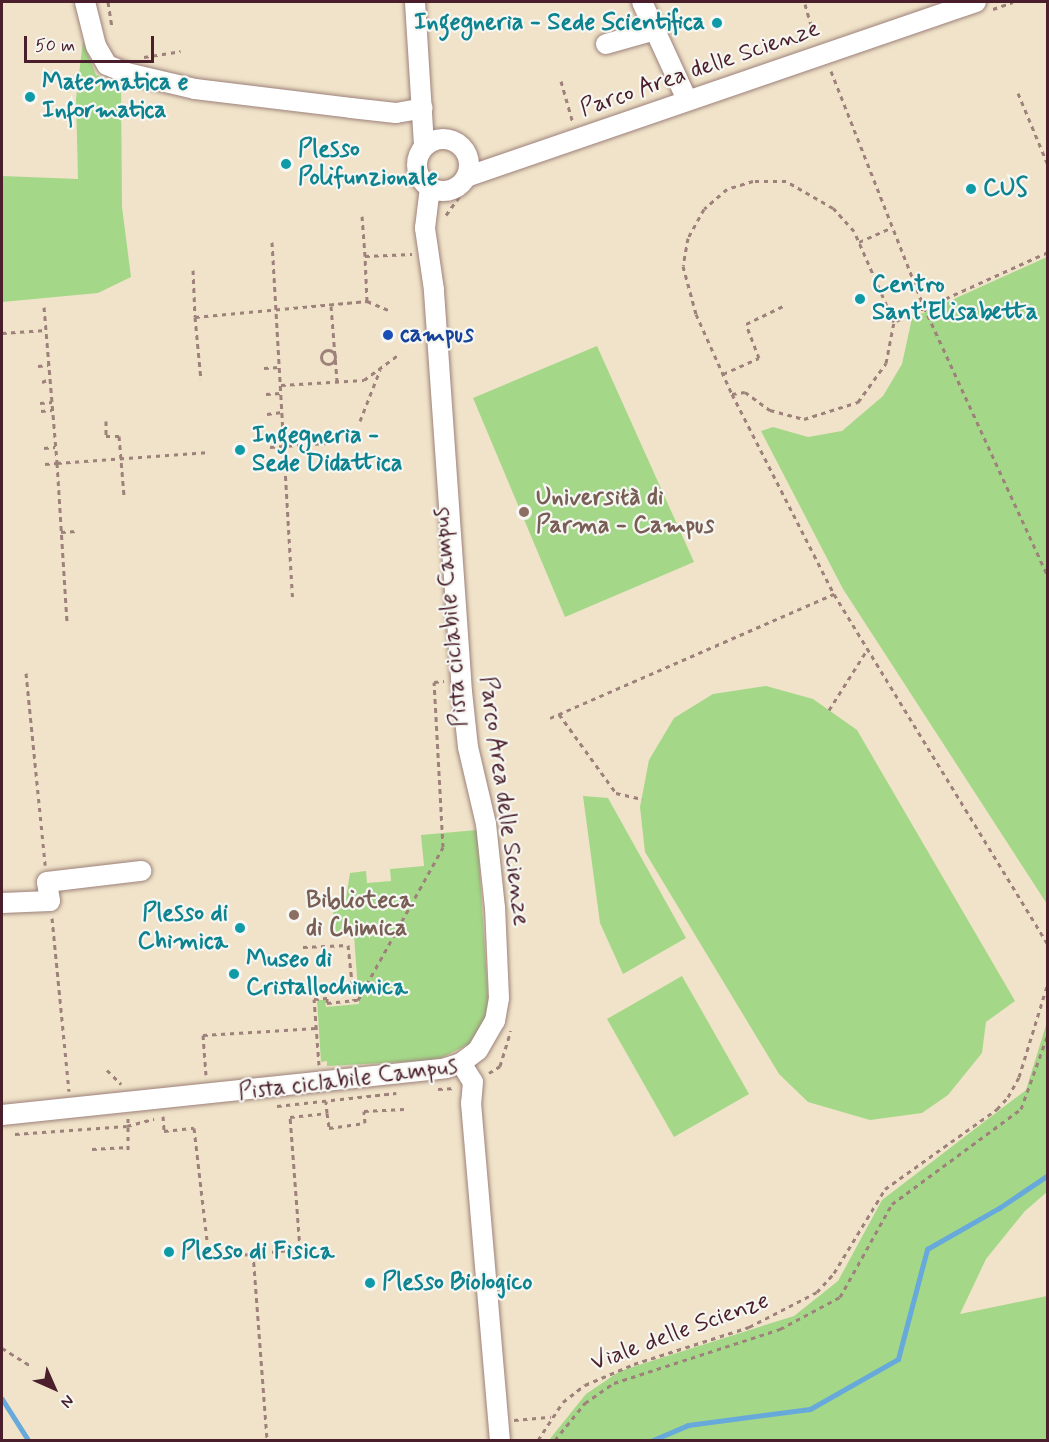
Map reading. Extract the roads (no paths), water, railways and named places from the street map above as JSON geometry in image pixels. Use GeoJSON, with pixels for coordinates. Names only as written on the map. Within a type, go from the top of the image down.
{"type":"FeatureCollection","features":[{"type":"Feature","properties":{"kind":"street"},"geometry":{"type":"LineString","coordinates":[[85,2],[96,46],[108,65],[134,74],[195,88],[362,109],[396,113],[423,108]]}},
{"type":"Feature","properties":{"kind":"street"},"geometry":{"type":"LineString","coordinates":[[415,2],[424,147],[418,168],[430,187],[462,185],[466,153]]}},
{"type":"Feature","properties":{"kind":"street"},"geometry":{"type":"LineString","coordinates":[[642,2],[652,31],[687,100]]}},
{"type":"Feature","properties":{"kind":"street","name":"Parco Area delle Scienze"},"geometry":{"type":"LineString","coordinates":[[430,252],[435,219],[462,185],[509,163],[577,137],[687,100],[824,59],[976,2]]}},
{"type":"Feature","properties":{"kind":"street"},"geometry":{"type":"LineString","coordinates":[[606,44],[652,31]]}},
{"type":"Feature","properties":{"kind":"street"},"geometry":{"type":"LineString","coordinates":[[423,108],[447,139],[466,153],[509,163]]}},
{"type":"Feature","properties":{"kind":"street"},"geometry":{"type":"LineString","coordinates":[[424,147],[447,139]]}},
{"type":"Feature","properties":{"kind":"street","name":"Parco Area delle Scienze"},"geometry":{"type":"LineString","coordinates":[[430,187],[425,228],[430,252],[462,692],[468,747],[491,864],[499,998],[488,1035],[461,1063]]}},
{"type":"Feature","properties":{"kind":"street"},"geometry":{"type":"LineString","coordinates":[[2,903],[50,901],[47,882],[141,871]]}},
{"type":"Feature","properties":{"kind":"street"},"geometry":{"type":"LineString","coordinates":[[2,1115],[323,1081],[461,1063],[473,1082],[472,1113],[499,1431]]}},
{"type":"Feature","properties":{"kind":"waterway"},"geometry":{"type":"LineString","coordinates":[[653,1440],[688,1425],[810,1409],[898,1359],[927,1249],[999,1208],[1048,1175]]}},
{"type":"Feature","properties":{"kind":"waterway"},"geometry":{"type":"LineString","coordinates":[[2,1399],[28,1440]]}},
{"type":"Feature","properties":{"kind":"place","name":"Ingegneria - Sede Scientifica"},"geometry":{"type":"Point","coordinates":[717,23]}},
{"type":"Feature","properties":{"kind":"place","name":"Matematica e Informatica"},"geometry":{"type":"Point","coordinates":[30,97]}},
{"type":"Feature","properties":{"kind":"place","name":"Plesso Polifunzionale"},"geometry":{"type":"Point","coordinates":[286,164]}},
{"type":"Feature","properties":{"kind":"place","name":"CUS"},"geometry":{"type":"Point","coordinates":[971,189]}},
{"type":"Feature","properties":{"kind":"place","name":"Centro Sant'Elisabetta"},"geometry":{"type":"Point","coordinates":[860,299]}},
{"type":"Feature","properties":{"kind":"place","name":"campus"},"geometry":{"type":"Point","coordinates":[388,335]}},
{"type":"Feature","properties":{"kind":"place","name":"Ingegneria - Sede Didattica"},"geometry":{"type":"Point","coordinates":[240,450]}},
{"type":"Feature","properties":{"kind":"place","name":"Università di Parma - Campus"},"geometry":{"type":"Point","coordinates":[524,512]}},
{"type":"Feature","properties":{"kind":"place","name":"Biblioteca di Chimica"},"geometry":{"type":"Point","coordinates":[294,915]}},
{"type":"Feature","properties":{"kind":"place","name":"Plesso di Chimica"},"geometry":{"type":"Point","coordinates":[240,928]}},
{"type":"Feature","properties":{"kind":"place","name":"Museo di Cristallochimica"},"geometry":{"type":"Point","coordinates":[234,974]}},
{"type":"Feature","properties":{"kind":"place","name":"Plesso di Fisica"},"geometry":{"type":"Point","coordinates":[169,1252]}},
{"type":"Feature","properties":{"kind":"place","name":"Plesso Biologico"},"geometry":{"type":"Point","coordinates":[370,1283]}}]}
